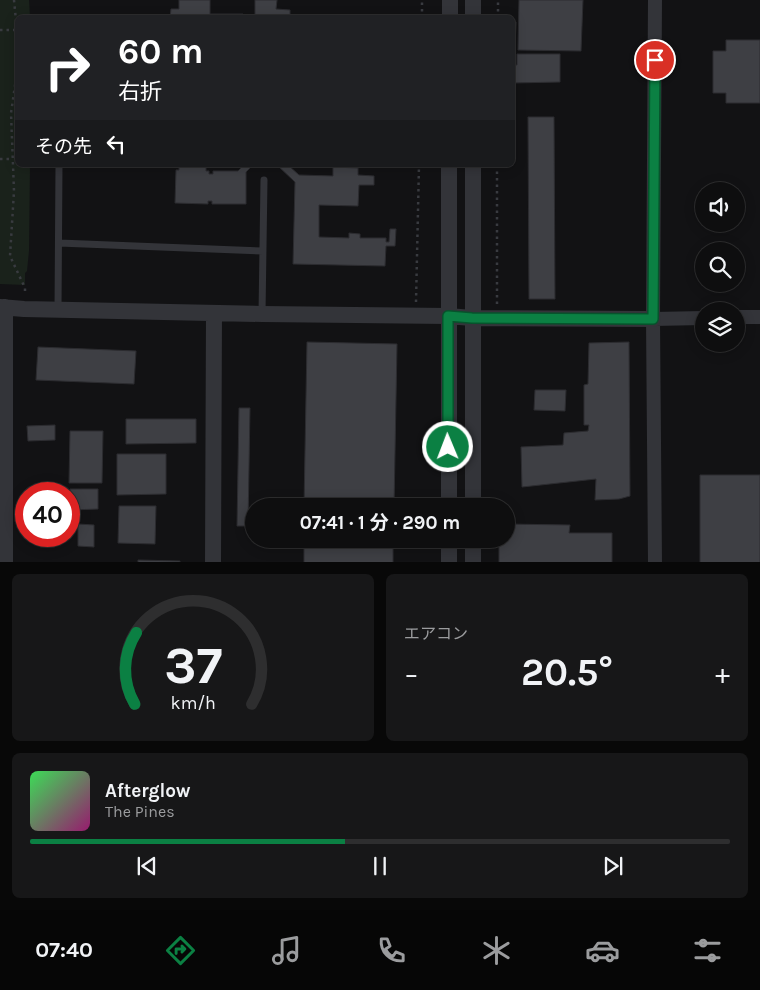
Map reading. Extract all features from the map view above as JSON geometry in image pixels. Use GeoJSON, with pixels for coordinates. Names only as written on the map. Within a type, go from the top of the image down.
{"type":"FeatureCollection","features":[{"type":"Feature","properties":{"kind":"street"},"geometry":{"type":"LineString","coordinates":[[450,0],[450,15]]}},
{"type":"Feature","properties":{"kind":"street"},"geometry":{"type":"LineString","coordinates":[[473,0],[473,15]]}},
{"type":"Feature","properties":{"kind":"street"},"geometry":{"type":"LineString","coordinates":[[655,0],[653,319],[655,562]]}},
{"type":"Feature","properties":{"kind":"street"},"geometry":{"type":"LineString","coordinates":[[449,167],[449,498]]}},
{"type":"Feature","properties":{"kind":"street"},"geometry":{"type":"LineString","coordinates":[[473,167],[473,498]]}},
{"type":"Feature","properties":{"kind":"street"},"geometry":{"type":"LineString","coordinates":[[5,562],[2,307],[58,310],[448,316],[472,318],[695,318]]}},
{"type":"Feature","properties":{"kind":"street"},"geometry":{"type":"LineString","coordinates":[[213,562],[214,313]]}},
{"type":"Feature","properties":{"kind":"street"},"geometry":{"type":"LineString","coordinates":[[745,318],[760,317]]}},
{"type":"Feature","properties":{"kind":"street"},"geometry":{"type":"LineString","coordinates":[[449,548],[449,562]]}},
{"type":"Feature","properties":{"kind":"street"},"geometry":{"type":"LineString","coordinates":[[473,548],[473,562]]}},
{"type":"Feature","properties":{"kind":"lane"},"geometry":{"type":"LineString","coordinates":[[58,310],[59,167]]}},
{"type":"Feature","properties":{"kind":"lane"},"geometry":{"type":"LineString","coordinates":[[262,314],[264,180]]}},
{"type":"Feature","properties":{"kind":"lane"},"geometry":{"type":"LineString","coordinates":[[59,242],[263,252]]}},
{"type":"Feature","properties":{"kind":"path"},"geometry":{"type":"LineString","coordinates":[[14,0],[16,15]]}},
{"type":"Feature","properties":{"kind":"path"},"geometry":{"type":"LineString","coordinates":[[422,0],[422,15]]}},
{"type":"Feature","properties":{"kind":"path"},"geometry":{"type":"LineString","coordinates":[[498,0],[498,15]]}},
{"type":"Feature","properties":{"kind":"path"},"geometry":{"type":"LineString","coordinates":[[0,30],[15,30]]}},
{"type":"Feature","properties":{"kind":"path"},"geometry":{"type":"LineString","coordinates":[[15,86],[11,113],[14,191],[10,256],[25,288],[24,309]]}},
{"type":"Feature","properties":{"kind":"path"},"geometry":{"type":"LineString","coordinates":[[0,159],[13,159]]}},
{"type":"Feature","properties":{"kind":"path"},"geometry":{"type":"LineString","coordinates":[[416,316],[419,167]]}},
{"type":"Feature","properties":{"kind":"path"},"geometry":{"type":"LineString","coordinates":[[496,318],[497,167]]}},
{"type":"Feature","properties":{"kind":"shaded area"},"geometry":{"type":"Polygon","coordinates":[[[0,0],[29,0],[30,15],[15,15],[15,167],[30,167],[27,271],[25,273],[25,285],[0,284],[0,0]]]}},
{"type":"Feature","properties":{"kind":"building"},"geometry":{"type":"Polygon","coordinates":[[[179,0],[210,0],[210,14],[243,15],[170,15],[171,9],[179,9],[179,0]]]}},
{"type":"Feature","properties":{"kind":"building"},"geometry":{"type":"Polygon","coordinates":[[[255,0],[277,0],[276,9],[290,10],[290,15],[255,15],[255,0]]]}},
{"type":"Feature","properties":{"kind":"building"},"geometry":{"type":"Polygon","coordinates":[[[519,0],[583,0],[581,51],[518,50],[519,0]]]}},
{"type":"Feature","properties":{"kind":"building"},"geometry":{"type":"Polygon","coordinates":[[[726,40],[760,40],[760,103],[726,103],[726,93],[713,93],[713,51],[726,51],[726,40]]]}},
{"type":"Feature","properties":{"kind":"building"},"geometry":{"type":"Polygon","coordinates":[[[517,54],[560,54],[560,82],[515,83],[515,65],[517,65],[517,54]]]}},
{"type":"Feature","properties":{"kind":"building"},"geometry":{"type":"Polygon","coordinates":[[[528,117],[554,117],[555,299],[529,299],[528,117]]]}},
{"type":"Feature","properties":{"kind":"building"},"geometry":{"type":"Polygon","coordinates":[[[179,167],[206,167],[206,171],[209,171],[209,174],[213,174],[213,171],[238,171],[242,167],[251,167],[246,172],[246,204],[212,204],[212,201],[208,201],[208,204],[175,203],[176,170],[179,170],[179,167]]]}},
{"type":"Feature","properties":{"kind":"building"},"geometry":{"type":"Polygon","coordinates":[[[279,167],[290,167],[299,175],[333,176],[333,167],[358,168],[358,175],[374,176],[374,185],[359,185],[358,206],[319,205],[319,237],[349,238],[349,233],[360,234],[360,238],[386,238],[386,242],[389,242],[390,229],[396,229],[395,246],[386,246],[385,266],[293,264],[295,182],[279,167]]]}},
{"type":"Feature","properties":{"kind":"building"},"geometry":{"type":"Polygon","coordinates":[[[307,342],[397,344],[394,498],[304,498],[307,342]]]}},
{"type":"Feature","properties":{"kind":"building"},"geometry":{"type":"Polygon","coordinates":[[[629,342],[630,496],[619,499],[595,500],[596,479],[522,487],[521,447],[563,445],[564,433],[588,431],[589,425],[584,425],[584,385],[588,384],[589,343],[629,342]]]}},
{"type":"Feature","properties":{"kind":"building"},"geometry":{"type":"Polygon","coordinates":[[[38,347],[136,351],[134,384],[36,380],[38,347]]]}},
{"type":"Feature","properties":{"kind":"building"},"geometry":{"type":"Polygon","coordinates":[[[535,390],[566,390],[565,411],[534,410],[535,390]]]}},
{"type":"Feature","properties":{"kind":"building"},"geometry":{"type":"Polygon","coordinates":[[[239,408],[250,408],[248,498],[245,498],[245,526],[237,526],[239,408]]]}},
{"type":"Feature","properties":{"kind":"building"},"geometry":{"type":"Polygon","coordinates":[[[126,419],[196,419],[196,443],[126,444],[126,419]]]}},
{"type":"Feature","properties":{"kind":"building"},"geometry":{"type":"Polygon","coordinates":[[[55,425],[55,440],[28,441],[27,426],[55,425]]]}},
{"type":"Feature","properties":{"kind":"building"},"geometry":{"type":"Polygon","coordinates":[[[70,431],[103,431],[102,483],[69,482],[70,431]]]}},
{"type":"Feature","properties":{"kind":"building"},"geometry":{"type":"Polygon","coordinates":[[[117,454],[166,454],[166,494],[117,495],[117,454]]]}},
{"type":"Feature","properties":{"kind":"building"},"geometry":{"type":"Polygon","coordinates":[[[700,475],[760,475],[760,562],[700,562],[700,475]]]}},
{"type":"Feature","properties":{"kind":"building"},"geometry":{"type":"Polygon","coordinates":[[[80,489],[98,489],[98,509],[80,510],[80,489]]]}},
{"type":"Feature","properties":{"kind":"building"},"geometry":{"type":"Polygon","coordinates":[[[119,506],[156,506],[155,544],[118,543],[119,506]]]}},
{"type":"Feature","properties":{"kind":"building"},"geometry":{"type":"Polygon","coordinates":[[[80,524],[94,525],[94,547],[80,546],[80,524]]]}},
{"type":"Feature","properties":{"kind":"building"},"geometry":{"type":"Polygon","coordinates":[[[515,524],[570,525],[569,533],[612,533],[612,562],[499,562],[499,548],[515,548],[515,524]]]}},
{"type":"Feature","properties":{"kind":"building"},"geometry":{"type":"Polygon","coordinates":[[[304,548],[393,548],[393,562],[304,562],[304,548]]]}},
{"type":"Feature","properties":{"kind":"building"},"geometry":{"type":"Polygon","coordinates":[[[138,560],[180,561],[180,562],[138,562],[138,560]]]}},
{"type":"Feature","properties":{"kind":"route"},"geometry":{"type":"LineString","coordinates":[[448,447],[448,316],[472,318],[653,319],[655,60]]}}]}
